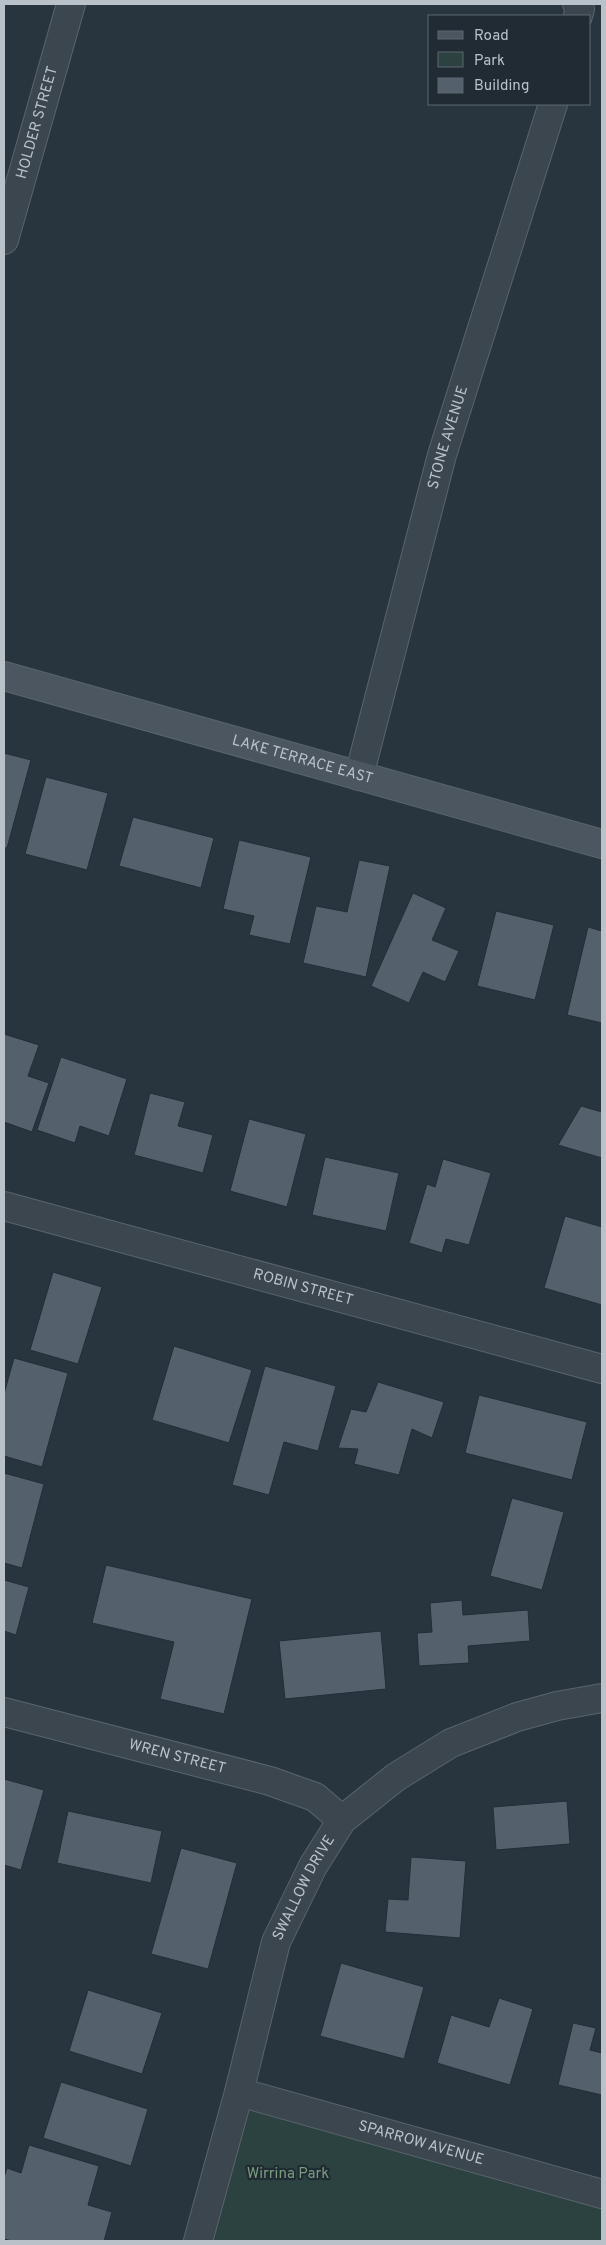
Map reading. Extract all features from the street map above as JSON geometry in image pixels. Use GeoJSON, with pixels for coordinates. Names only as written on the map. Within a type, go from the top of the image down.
{"type":"FeatureCollection","features":[{"type":"Feature","properties":{"kind":"street","name":"HOLDER STREET"},"geometry":{"type":"LineString","coordinates":[[4,240],[71,4]]}},
{"type":"Feature","properties":{"kind":"street","name":"STONE AVENUE"},"geometry":{"type":"LineString","coordinates":[[359,776],[442,455],[553,105]]}},
{"type":"Feature","properties":{"kind":"street","name":"LAKE TERRACE EAST"},"geometry":{"type":"LineString","coordinates":[[4,676],[602,844]]}},
{"type":"Feature","properties":{"kind":"street","name":"ROBIN STREET"},"geometry":{"type":"LineString","coordinates":[[4,1206],[602,1369]]}},
{"type":"Feature","properties":{"kind":"street","name":"SWALLOW DRIVE"},"geometry":{"type":"LineString","coordinates":[[198,2241],[239,2092],[276,1942],[313,1866],[342,1820],[396,1777],[451,1743],[516,1718],[557,1706],[602,1698]]}},
{"type":"Feature","properties":{"kind":"street","name":"WREN STREET"},"geometry":{"type":"LineString","coordinates":[[4,1712],[270,1781],[314,1797],[342,1820]]}},
{"type":"Feature","properties":{"kind":"street","name":"SPARROW AVENUE"},"geometry":{"type":"LineString","coordinates":[[239,2092],[602,2194]]}},
{"type":"Feature","properties":{"kind":"green space","name":"Wirrina Park"},"geometry":{"type":"Polygon","coordinates":[[[239,2092],[602,2194],[602,2241],[198,2241],[239,2092]]]}},
{"type":"Feature","properties":{"kind":"building"},"geometry":{"type":"Polygon","coordinates":[[[4,753],[31,760],[7,848],[4,848],[4,753]]]}},
{"type":"Feature","properties":{"kind":"building"},"geometry":{"type":"Polygon","coordinates":[[[46,777],[108,793],[87,870],[25,854],[46,777]]]}},
{"type":"Feature","properties":{"kind":"building"},"geometry":{"type":"Polygon","coordinates":[[[133,817],[214,838],[201,888],[119,866],[133,817]]]}},
{"type":"Feature","properties":{"kind":"building"},"geometry":{"type":"Polygon","coordinates":[[[239,840],[311,857],[290,944],[249,935],[254,916],[223,909],[239,840]]]}},
{"type":"Feature","properties":{"kind":"building"},"geometry":{"type":"Polygon","coordinates":[[[359,860],[390,866],[366,977],[303,963],[316,906],[347,912],[359,860]]]}},
{"type":"Feature","properties":{"kind":"building"},"geometry":{"type":"Polygon","coordinates":[[[413,893],[446,908],[432,940],[459,951],[445,982],[423,972],[409,1003],[371,986],[413,893]]]}},
{"type":"Feature","properties":{"kind":"building"},"geometry":{"type":"Polygon","coordinates":[[[496,911],[554,925],[535,1000],[477,986],[496,911]]]}},
{"type":"Feature","properties":{"kind":"building"},"geometry":{"type":"Polygon","coordinates":[[[588,927],[602,931],[602,1023],[567,1015],[588,927]]]}},
{"type":"Feature","properties":{"kind":"building"},"geometry":{"type":"Polygon","coordinates":[[[4,1034],[39,1045],[28,1076],[49,1083],[32,1132],[4,1122],[4,1034]]]}},
{"type":"Feature","properties":{"kind":"building"},"geometry":{"type":"Polygon","coordinates":[[[61,1057],[127,1079],[109,1136],[80,1126],[75,1143],[37,1130],[61,1057]]]}},
{"type":"Feature","properties":{"kind":"building"},"geometry":{"type":"Polygon","coordinates":[[[150,1093],[185,1102],[178,1126],[213,1135],[203,1173],[134,1155],[150,1093]]]}},
{"type":"Feature","properties":{"kind":"building"},"geometry":{"type":"Polygon","coordinates":[[[581,1106],[602,1112],[602,1158],[558,1145],[581,1106]]]}},
{"type":"Feature","properties":{"kind":"building"},"geometry":{"type":"Polygon","coordinates":[[[249,1119],[306,1134],[287,1207],[230,1191],[249,1119]]]}},
{"type":"Feature","properties":{"kind":"building"},"geometry":{"type":"Polygon","coordinates":[[[325,1157],[399,1173],[386,1231],[312,1215],[325,1157]]]}},
{"type":"Feature","properties":{"kind":"building"},"geometry":{"type":"Polygon","coordinates":[[[443,1159],[491,1173],[469,1245],[446,1239],[442,1253],[409,1243],[427,1184],[435,1187],[443,1159]]]}},
{"type":"Feature","properties":{"kind":"building"},"geometry":{"type":"Polygon","coordinates":[[[565,1216],[602,1227],[602,1305],[544,1288],[565,1216]]]}},
{"type":"Feature","properties":{"kind":"building"},"geometry":{"type":"Polygon","coordinates":[[[53,1272],[102,1287],[78,1364],[30,1350],[53,1272]]]}},
{"type":"Feature","properties":{"kind":"building"},"geometry":{"type":"Polygon","coordinates":[[[174,1346],[252,1370],[229,1443],[152,1420],[174,1346]]]}},
{"type":"Feature","properties":{"kind":"building"},"geometry":{"type":"Polygon","coordinates":[[[14,1358],[68,1373],[42,1467],[4,1456],[4,1394],[14,1358]]]}},
{"type":"Feature","properties":{"kind":"building"},"geometry":{"type":"Polygon","coordinates":[[[265,1366],[336,1386],[318,1451],[284,1442],[269,1495],[232,1485],[265,1366]]]}},
{"type":"Feature","properties":{"kind":"building"},"geometry":{"type":"Polygon","coordinates":[[[378,1382],[444,1402],[432,1438],[412,1429],[399,1475],[354,1464],[358,1449],[338,1448],[351,1409],[366,1412],[378,1382]]]}},
{"type":"Feature","properties":{"kind":"building"},"geometry":{"type":"Polygon","coordinates":[[[479,1395],[587,1422],[572,1480],[465,1453],[479,1395]]]}},
{"type":"Feature","properties":{"kind":"building"},"geometry":{"type":"Polygon","coordinates":[[[4,1473],[44,1484],[22,1568],[4,1563],[4,1473]]]}},
{"type":"Feature","properties":{"kind":"building"},"geometry":{"type":"Polygon","coordinates":[[[512,1498],[564,1512],[542,1590],[490,1576],[512,1498]]]}},
{"type":"Feature","properties":{"kind":"building"},"geometry":{"type":"Polygon","coordinates":[[[106,1565],[252,1599],[224,1714],[160,1699],[174,1642],[92,1623],[106,1565]]]}},
{"type":"Feature","properties":{"kind":"building"},"geometry":{"type":"Polygon","coordinates":[[[4,1580],[29,1587],[16,1635],[4,1631],[4,1580]]]}},
{"type":"Feature","properties":{"kind":"building"},"geometry":{"type":"Polygon","coordinates":[[[462,1600],[463,1615],[528,1610],[530,1641],[468,1646],[469,1663],[419,1666],[417,1633],[432,1632],[430,1603],[462,1600]]]}},
{"type":"Feature","properties":{"kind":"building"},"geometry":{"type":"Polygon","coordinates":[[[381,1631],[386,1689],[285,1699],[279,1641],[381,1631]]]}},
{"type":"Feature","properties":{"kind":"building"},"geometry":{"type":"Polygon","coordinates":[[[4,1779],[44,1790],[21,1870],[4,1865],[4,1779]]]}},
{"type":"Feature","properties":{"kind":"building"},"geometry":{"type":"Polygon","coordinates":[[[567,1801],[570,1844],[496,1850],[493,1807],[567,1801]]]}},
{"type":"Feature","properties":{"kind":"building"},"geometry":{"type":"Polygon","coordinates":[[[68,1811],[162,1831],[151,1883],[57,1863],[68,1811]]]}},
{"type":"Feature","properties":{"kind":"building"},"geometry":{"type":"Polygon","coordinates":[[[181,1848],[237,1863],[208,1969],[151,1954],[181,1848]]]}},
{"type":"Feature","properties":{"kind":"building"},"geometry":{"type":"Polygon","coordinates":[[[411,1857],[466,1861],[460,1938],[385,1932],[388,1899],[408,1900],[411,1857]]]}},
{"type":"Feature","properties":{"kind":"building"},"geometry":{"type":"Polygon","coordinates":[[[341,1963],[424,1987],[404,2059],[320,2036],[341,1963]]]}},
{"type":"Feature","properties":{"kind":"building"},"geometry":{"type":"Polygon","coordinates":[[[88,1990],[162,2013],[142,2074],[69,2051],[88,1990]]]}},
{"type":"Feature","properties":{"kind":"building"},"geometry":{"type":"Polygon","coordinates":[[[499,1998],[533,2009],[510,2085],[437,2063],[451,2015],[489,2027],[499,1998]]]}},
{"type":"Feature","properties":{"kind":"building"},"geometry":{"type":"Polygon","coordinates":[[[573,2023],[596,2028],[590,2050],[602,2053],[602,2095],[558,2085],[573,2023]]]}},
{"type":"Feature","properties":{"kind":"building"},"geometry":{"type":"Polygon","coordinates":[[[61,2082],[148,2109],[131,2166],[43,2138],[61,2082]]]}},
{"type":"Feature","properties":{"kind":"building"},"geometry":{"type":"Polygon","coordinates":[[[29,2145],[99,2166],[88,2205],[112,2212],[104,2241],[12,2241],[4,2239],[4,2178],[7,2168],[21,2173],[29,2145]]]}}]}
